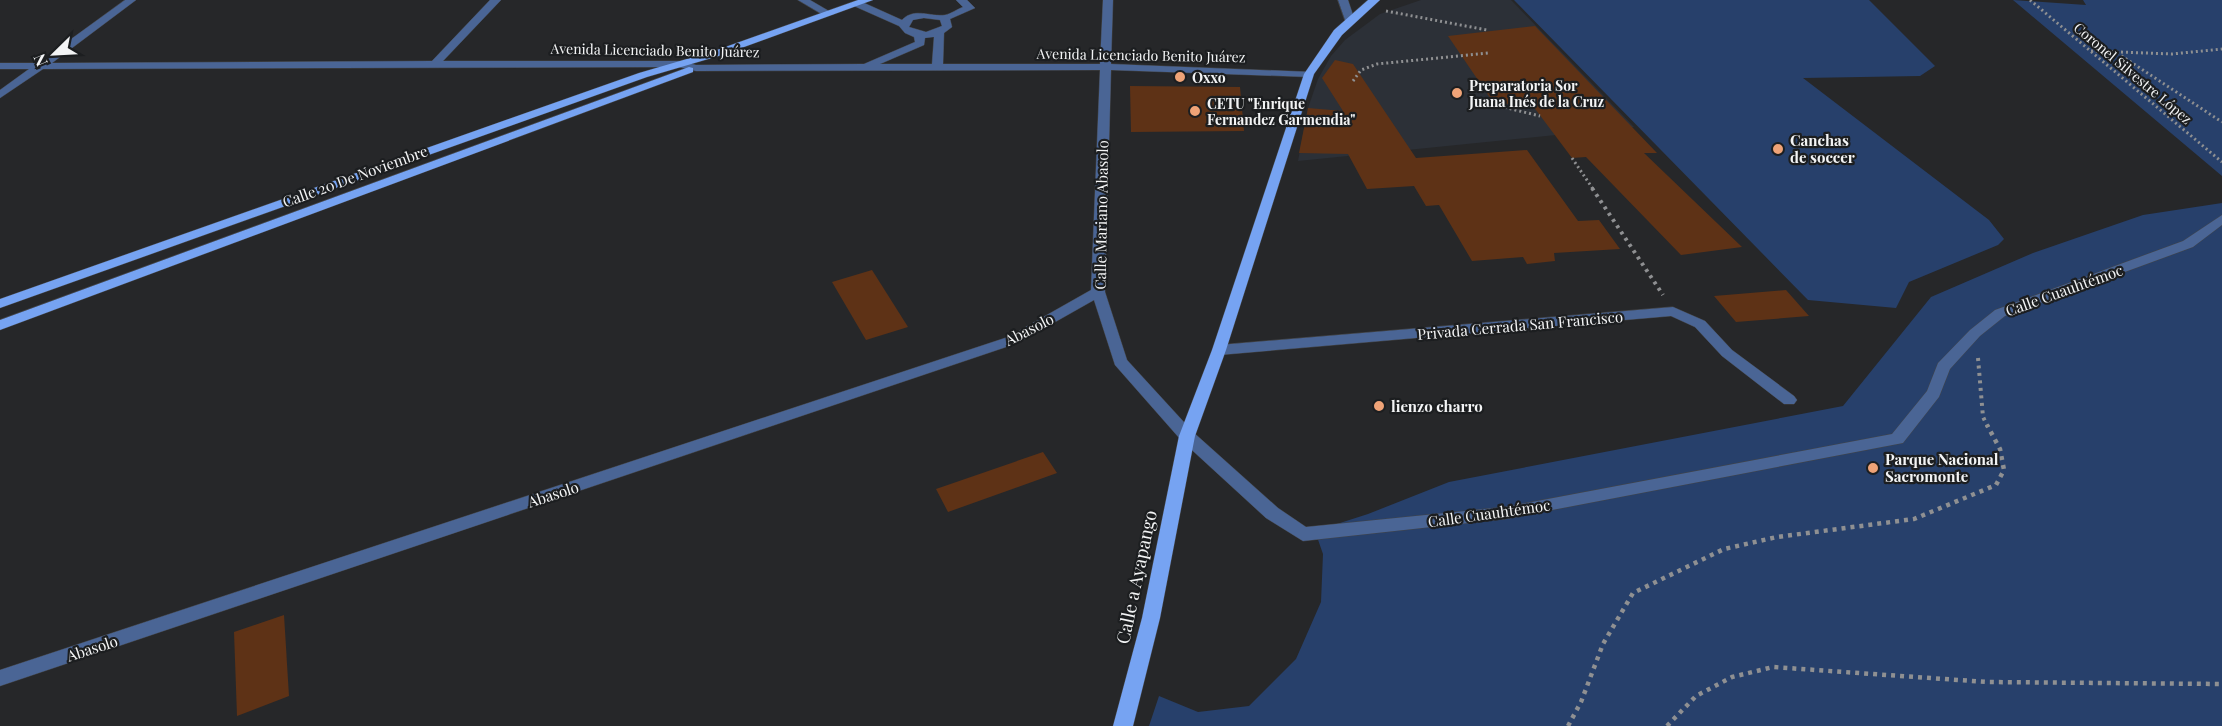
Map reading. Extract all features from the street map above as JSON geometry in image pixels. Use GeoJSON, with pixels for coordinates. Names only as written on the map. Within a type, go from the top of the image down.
{"type":"FeatureCollection","features":[{"type":"Feature","properties":{"kind":"main road","name":"Calle 20 De Noviembre"},"geometry":{"type":"LineString","coordinates":[[0,304],[679,64],[718,53],[863,2]]}},
{"type":"Feature","properties":{"kind":"main road"},"geometry":{"type":"LineString","coordinates":[[1187,436],[1219,350],[1309,74],[1329,40],[1349,18],[1370,3]]}},
{"type":"Feature","properties":{"kind":"main road","name":"Calle 20 De Noviembre"},"geometry":{"type":"LineString","coordinates":[[0,325],[696,68],[718,53]]}},
{"type":"Feature","properties":{"kind":"main road"},"geometry":{"type":"LineString","coordinates":[[68,279],[85,293]]}},
{"type":"Feature","properties":{"kind":"main road","name":"Calle a Ayapango"},"geometry":{"type":"LineString","coordinates":[[1123,726],[1151,618],[1187,436]]}},
{"type":"Feature","properties":{"kind":"street"},"geometry":{"type":"LineString","coordinates":[[0,95],[131,0]]}},
{"type":"Feature","properties":{"kind":"street"},"geometry":{"type":"LineString","coordinates":[[436,63],[496,0]]}},
{"type":"Feature","properties":{"kind":"street"},"geometry":{"type":"LineString","coordinates":[[803,0],[829,14]]}},
{"type":"Feature","properties":{"kind":"street"},"geometry":{"type":"LineString","coordinates":[[904,25],[910,18],[924,15],[945,18],[970,8],[961,0]]}},
{"type":"Feature","properties":{"kind":"street","name":"Calle Mariano Abasolo"},"geometry":{"type":"LineString","coordinates":[[1108,0],[1098,292],[1120,362],[1187,436]]}},
{"type":"Feature","properties":{"kind":"street"},"geometry":{"type":"LineString","coordinates":[[1343,0],[1349,18]]}},
{"type":"Feature","properties":{"kind":"street"},"geometry":{"type":"LineString","coordinates":[[863,2],[904,25],[907,31],[919,35],[939,33],[947,27],[948,21],[945,18]]}},
{"type":"Feature","properties":{"kind":"street"},"geometry":{"type":"LineString","coordinates":[[936,67],[939,33]]}},
{"type":"Feature","properties":{"kind":"street"},"geometry":{"type":"LineString","coordinates":[[864,67],[920,43],[919,35]]}},
{"type":"Feature","properties":{"kind":"street","name":"Avenida Licenciado Benito Juárez"},"geometry":{"type":"LineString","coordinates":[[0,66],[679,64],[696,68],[1105,67],[1309,74]]}},
{"type":"Feature","properties":{"kind":"street","name":"Calle Cuauhtémoc"},"geometry":{"type":"LineString","coordinates":[[1187,436],[1272,513],[1303,534],[1505,513],[1897,439],[1934,393],[1943,367],[1975,333],[2000,313],[2188,244],[2222,219]]}},
{"type":"Feature","properties":{"kind":"street","name":"Abasolo"},"geometry":{"type":"LineString","coordinates":[[0,678],[1014,340],[1098,292]]}},
{"type":"Feature","properties":{"kind":"street"},"geometry":{"type":"LineString","coordinates":[[1673,310],[1700,324],[1727,353],[1789,400]]}},
{"type":"Feature","properties":{"kind":"street","name":"Privada Cerrada San Francisco"},"geometry":{"type":"LineString","coordinates":[[1219,350],[1673,310]]}},
{"type":"Feature","properties":{"kind":"path","name":"Coronel Silvestre López"},"geometry":{"type":"LineString","coordinates":[[2030,0],[2222,162]]}},
{"type":"Feature","properties":{"kind":"path"},"geometry":{"type":"LineString","coordinates":[[1370,3],[1487,30]]}},
{"type":"Feature","properties":{"kind":"path"},"geometry":{"type":"LineString","coordinates":[[2091,51],[2172,54],[2222,49]]}},
{"type":"Feature","properties":{"kind":"path"},"geometry":{"type":"LineString","coordinates":[[1353,81],[1361,70],[1377,64],[1488,53]]}},
{"type":"Feature","properties":{"kind":"path"},"geometry":{"type":"LineString","coordinates":[[2116,53],[2222,122]]}},
{"type":"Feature","properties":{"kind":"path"},"geometry":{"type":"LineString","coordinates":[[1495,105],[1540,116]]}},
{"type":"Feature","properties":{"kind":"path"},"geometry":{"type":"LineString","coordinates":[[1572,158],[1673,310]]}},
{"type":"Feature","properties":{"kind":"path"},"geometry":{"type":"LineString","coordinates":[[1568,726],[1581,702],[1603,644],[1634,593],[1724,549],[1777,537],[1914,519],[1996,485],[2004,470],[2000,449],[1983,417],[1975,333]]}},
{"type":"Feature","properties":{"kind":"path"},"geometry":{"type":"LineString","coordinates":[[1667,726],[1696,696],[1732,677],[1773,667],[1987,682],[2222,684]]}},
{"type":"Feature","properties":{"kind":"shaded area","name":"Preparatoria Sor Juana Inés de la Cruz"},"geometry":{"type":"Polygon","coordinates":[[[1421,0],[1511,0],[1634,127],[1298,161],[1308,108],[1318,79],[1331,56],[1345,40],[1380,14],[1421,0]]]}},
{"type":"Feature","properties":{"kind":"shaded area","name":"Canchas de soccer"},"geometry":{"type":"Polygon","coordinates":[[[1514,0],[1869,0],[1935,66],[1920,76],[1803,78],[1989,220],[2004,239],[1998,245],[1909,282],[1896,308],[1808,300],[1514,0]]]}},
{"type":"Feature","properties":{"kind":"shaded area"},"geometry":{"type":"Polygon","coordinates":[[[2013,0],[2086,5],[2083,0],[2222,0],[2222,176],[2013,0]]]}},
{"type":"Feature","properties":{"kind":"shaded area","name":"Parque Nacional Sacromonte"},"geometry":{"type":"Polygon","coordinates":[[[2222,203],[2222,726],[1149,726],[1159,696],[1198,712],[1249,706],[1296,659],[1321,602],[1323,554],[1315,531],[1368,514],[1449,482],[1843,406],[1931,297],[2033,253],[2143,215],[2222,203]]]}},
{"type":"Feature","properties":{"kind":"building"},"geometry":{"type":"Polygon","coordinates":[[[1535,26],[1657,153],[1644,153],[1742,247],[1681,255],[1586,157],[1572,158],[1530,102],[1495,105],[1448,36],[1535,26]]]}},
{"type":"Feature","properties":{"kind":"building"},"geometry":{"type":"Polygon","coordinates":[[[1335,60],[1353,64],[1416,158],[1527,150],[1578,221],[1599,220],[1620,249],[1554,253],[1555,261],[1527,264],[1523,257],[1472,261],[1439,205],[1426,206],[1414,186],[1367,189],[1348,154],[1299,153],[1308,108],[1343,111],[1322,78],[1335,60]]]}},
{"type":"Feature","properties":{"kind":"building","name":"CETU \"Enrique Fernandez Garmendia\""},"geometry":{"type":"Polygon","coordinates":[[[1130,86],[1240,87],[1244,131],[1131,132],[1130,86]]]}},
{"type":"Feature","properties":{"kind":"building"},"geometry":{"type":"Polygon","coordinates":[[[872,270],[908,327],[866,340],[832,282],[872,270]]]}},
{"type":"Feature","properties":{"kind":"building"},"geometry":{"type":"Polygon","coordinates":[[[1786,290],[1809,316],[1736,322],[1714,296],[1786,290]]]}},
{"type":"Feature","properties":{"kind":"building"},"geometry":{"type":"Polygon","coordinates":[[[1043,452],[1057,473],[948,512],[936,489],[1043,452]]]}},
{"type":"Feature","properties":{"kind":"building"},"geometry":{"type":"Polygon","coordinates":[[[284,615],[289,696],[237,716],[234,632],[284,615]]]}},
{"type":"Feature","properties":{"kind":"place","name":"Oxxo"},"geometry":{"type":"Point","coordinates":[1180,77]}},
{"type":"Feature","properties":{"kind":"place","name":"Preparatoria Sor Juana Inés de la Cruz"},"geometry":{"type":"Point","coordinates":[1457,93]}},
{"type":"Feature","properties":{"kind":"place","name":"CETU \"Enrique Fernandez Garmendia\""},"geometry":{"type":"Point","coordinates":[1195,111]}},
{"type":"Feature","properties":{"kind":"place","name":"Canchas de soccer"},"geometry":{"type":"Point","coordinates":[1778,149]}},
{"type":"Feature","properties":{"kind":"place","name":"lienzo charro"},"geometry":{"type":"Point","coordinates":[1379,406]}},
{"type":"Feature","properties":{"kind":"place","name":"Parque Nacional Sacromonte"},"geometry":{"type":"Point","coordinates":[1873,468]}}]}
